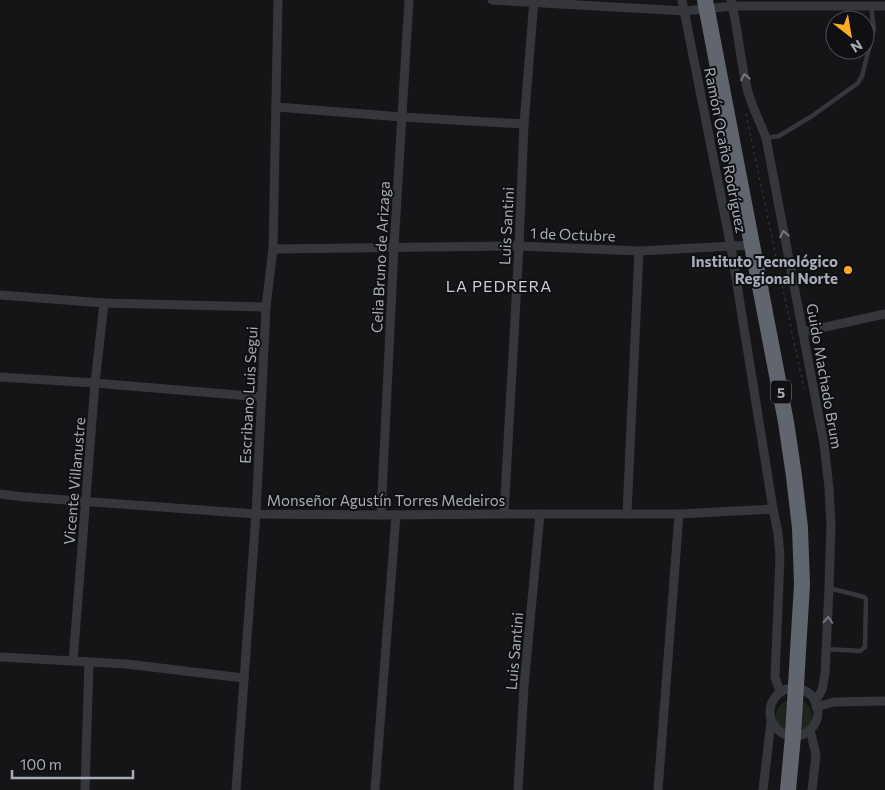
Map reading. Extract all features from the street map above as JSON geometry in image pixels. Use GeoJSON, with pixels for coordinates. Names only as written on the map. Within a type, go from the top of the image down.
{"type":"FeatureCollection","features":[{"type":"Feature","properties":{"kind":"highway","name":"5"},"geometry":{"type":"LineString","coordinates":[[706,4],[786,422],[800,528],[802,584],[788,790]]}},
{"type":"Feature","properties":{"kind":"street","name":"Escribano Luis Segui"},"geometry":{"type":"LineString","coordinates":[[236,790],[256,514],[266,307],[273,249],[278,0]]}},
{"type":"Feature","properties":{"kind":"street","name":"Celia Bruno de Arizaga"},"geometry":{"type":"LineString","coordinates":[[381,515],[408,0]]}},
{"type":"Feature","properties":{"kind":"street"},"geometry":{"type":"LineString","coordinates":[[492,0],[685,11],[706,4],[732,3],[855,3],[885,6]]}},
{"type":"Feature","properties":{"kind":"street","name":"Ramón Ocaño Rodríguez"},"geometry":{"type":"LineString","coordinates":[[682,0],[731,247],[778,533],[780,557],[775,677],[780,692]]}},
{"type":"Feature","properties":{"kind":"street","name":"Luis Santini"},"geometry":{"type":"LineString","coordinates":[[504,514],[524,124],[534,1]]}},
{"type":"Feature","properties":{"kind":"street","name":"Guido Machado Brum"},"geometry":{"type":"LineString","coordinates":[[732,3],[747,88],[752,106],[766,138],[824,444],[829,488],[831,526],[825,674],[822,690],[816,704],[818,713],[815,724],[810,730]]}},
{"type":"Feature","properties":{"kind":"street"},"geometry":{"type":"LineString","coordinates":[[277,107],[402,118],[524,124]]}},
{"type":"Feature","properties":{"kind":"street","name":"1 de Octubre"},"geometry":{"type":"LineString","coordinates":[[273,249],[394,246],[519,246],[640,250],[752,245]]}},
{"type":"Feature","properties":{"kind":"street"},"geometry":{"type":"LineString","coordinates":[[627,514],[640,250]]}},
{"type":"Feature","properties":{"kind":"street"},"geometry":{"type":"LineString","coordinates":[[0,295],[104,303],[266,307]]}},
{"type":"Feature","properties":{"kind":"street","name":"Vicente Villanustre"},"geometry":{"type":"LineString","coordinates":[[73,661],[95,383],[104,303]]}},
{"type":"Feature","properties":{"kind":"street"},"geometry":{"type":"LineString","coordinates":[[803,332],[885,314]]}},
{"type":"Feature","properties":{"kind":"street"},"geometry":{"type":"LineString","coordinates":[[0,377],[262,397]]}},
{"type":"Feature","properties":{"kind":"street","name":"Monseñor Agustín Torres Medeiros"},"geometry":{"type":"LineString","coordinates":[[0,494],[256,514],[679,514],[773,509]]}},
{"type":"Feature","properties":{"kind":"street","name":"Luis Santini"},"geometry":{"type":"LineString","coordinates":[[518,790],[524,686],[540,514]]}},
{"type":"Feature","properties":{"kind":"street"},"geometry":{"type":"LineString","coordinates":[[658,790],[679,514]]}},
{"type":"Feature","properties":{"kind":"street"},"geometry":{"type":"LineString","coordinates":[[375,790],[396,515]]}},
{"type":"Feature","properties":{"kind":"street"},"geometry":{"type":"LineString","coordinates":[[0,657],[126,664],[244,678]]}},
{"type":"Feature","properties":{"kind":"street"},"geometry":{"type":"LineString","coordinates":[[85,790],[89,663]]}},
{"type":"Feature","properties":{"kind":"street"},"geometry":{"type":"LineString","coordinates":[[763,790],[771,721],[769,710],[773,699],[780,692],[789,688],[803,690],[809,694],[816,704],[885,701]]}},
{"type":"Feature","properties":{"kind":"street"},"geometry":{"type":"LineString","coordinates":[[771,721],[777,730],[783,734],[802,735],[810,730],[816,755],[812,790]]}},
{"type":"Feature","properties":{"kind":"lane"},"geometry":{"type":"LineString","coordinates":[[766,138],[779,136],[796,126],[858,83],[862,76],[874,29],[871,6]]}},
{"type":"Feature","properties":{"kind":"lane"},"geometry":{"type":"LineString","coordinates":[[826,649],[860,651],[865,647],[866,599],[829,588]]}},
{"type":"Feature","properties":{"kind":"shaded area"},"geometry":{"type":"Polygon","coordinates":[[[790,700],[788,732],[778,726],[776,716],[780,706],[790,700]]]}},
{"type":"Feature","properties":{"kind":"shaded area"},"geometry":{"type":"Polygon","coordinates":[[[801,700],[806,703],[812,717],[809,726],[800,732],[801,700]]]}},
{"type":"Feature","properties":{"kind":"place","name":"Instituto Tecnológico Regional Norte"},"geometry":{"type":"Point","coordinates":[848,270]}},
{"type":"Feature","properties":{"kind":"district","name":"LA PEDRERA"},"geometry":{"type":"Point","coordinates":[499,285]}}]}
